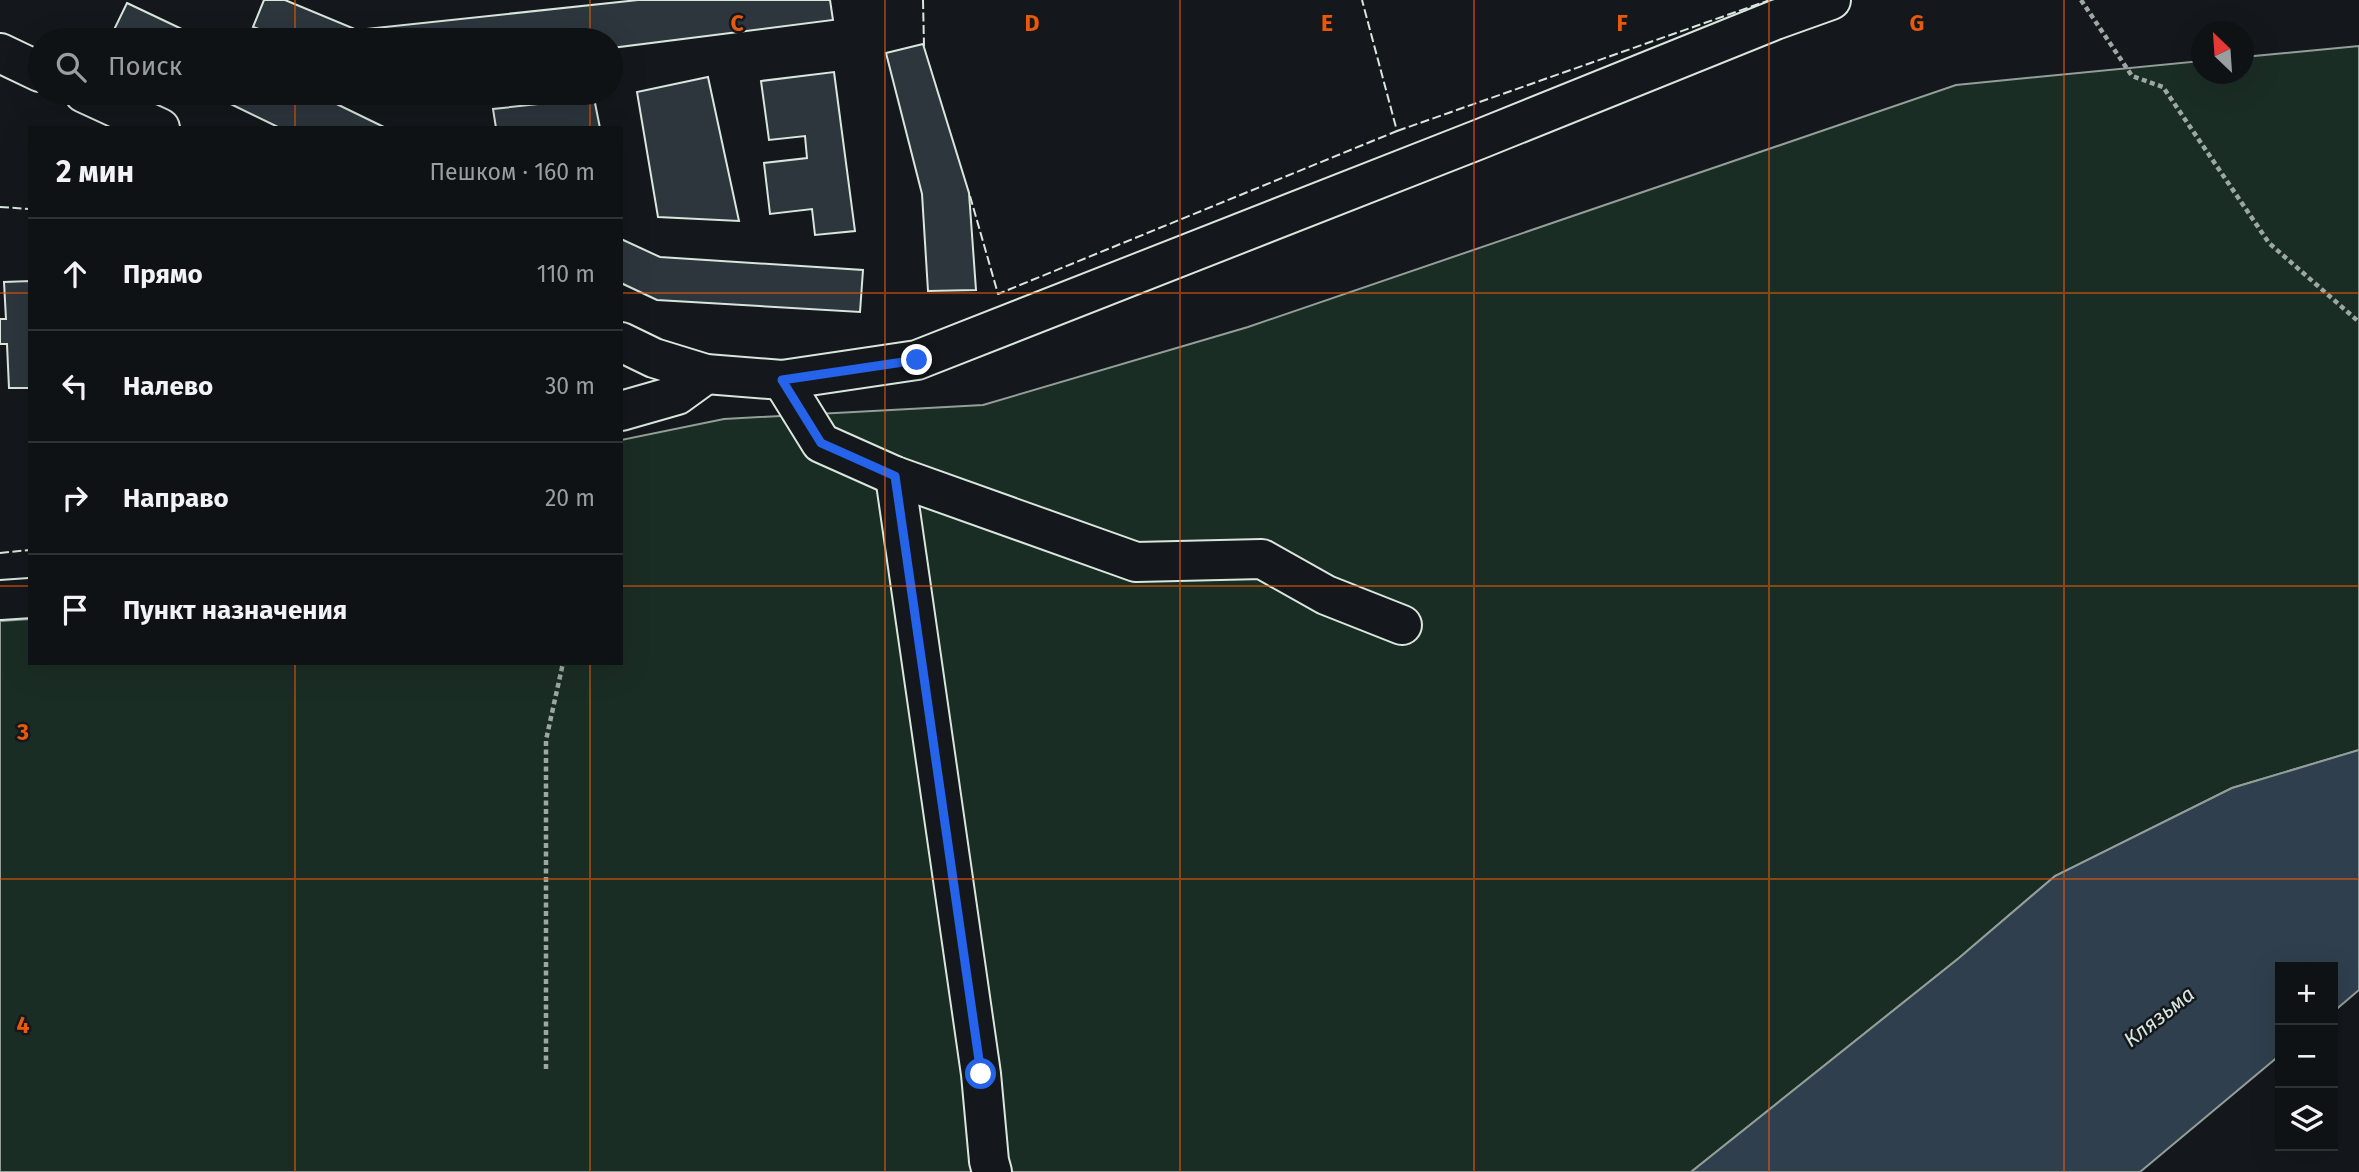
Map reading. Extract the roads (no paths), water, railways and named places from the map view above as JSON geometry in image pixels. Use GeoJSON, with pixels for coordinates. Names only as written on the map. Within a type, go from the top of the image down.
{"type":"FeatureCollection","features":[{"type":"Feature","properties":{"kind":"street"},"geometry":{"type":"LineString","coordinates":[[623,343],[654,358],[706,374],[782,380],[917,360],[1480,139],[1774,20],[1831,0]]}},
{"type":"Feature","properties":{"kind":"street"},"geometry":{"type":"LineString","coordinates":[[0,54],[28,67]]}},
{"type":"Feature","properties":{"kind":"street"},"geometry":{"type":"LineString","coordinates":[[111,105],[156,126]]}},
{"type":"Feature","properties":{"kind":"street"},"geometry":{"type":"LineString","coordinates":[[623,410],[677,395],[706,374]]}},
{"type":"Feature","properties":{"kind":"street"},"geometry":{"type":"LineString","coordinates":[[782,380],[821,443],[895,476],[1136,562],[1262,559],[1326,595],[1402,625]]}},
{"type":"Feature","properties":{"kind":"street"},"geometry":{"type":"LineString","coordinates":[[895,476],[977,1046],[992,1172]]}},
{"type":"Feature","properties":{"kind":"street"},"geometry":{"type":"LineString","coordinates":[[0,600],[28,597]]}},
{"type":"Feature","properties":{"kind":"water","name":"Клязьма"},"geometry":{"type":"Polygon","coordinates":[[[2359,750],[2359,990],[2338,1008],[2338,962],[2275,962],[2275,1059],[2140,1172],[1691,1172],[1959,958],[2055,876],[2232,788],[2359,750]]]}}]}
